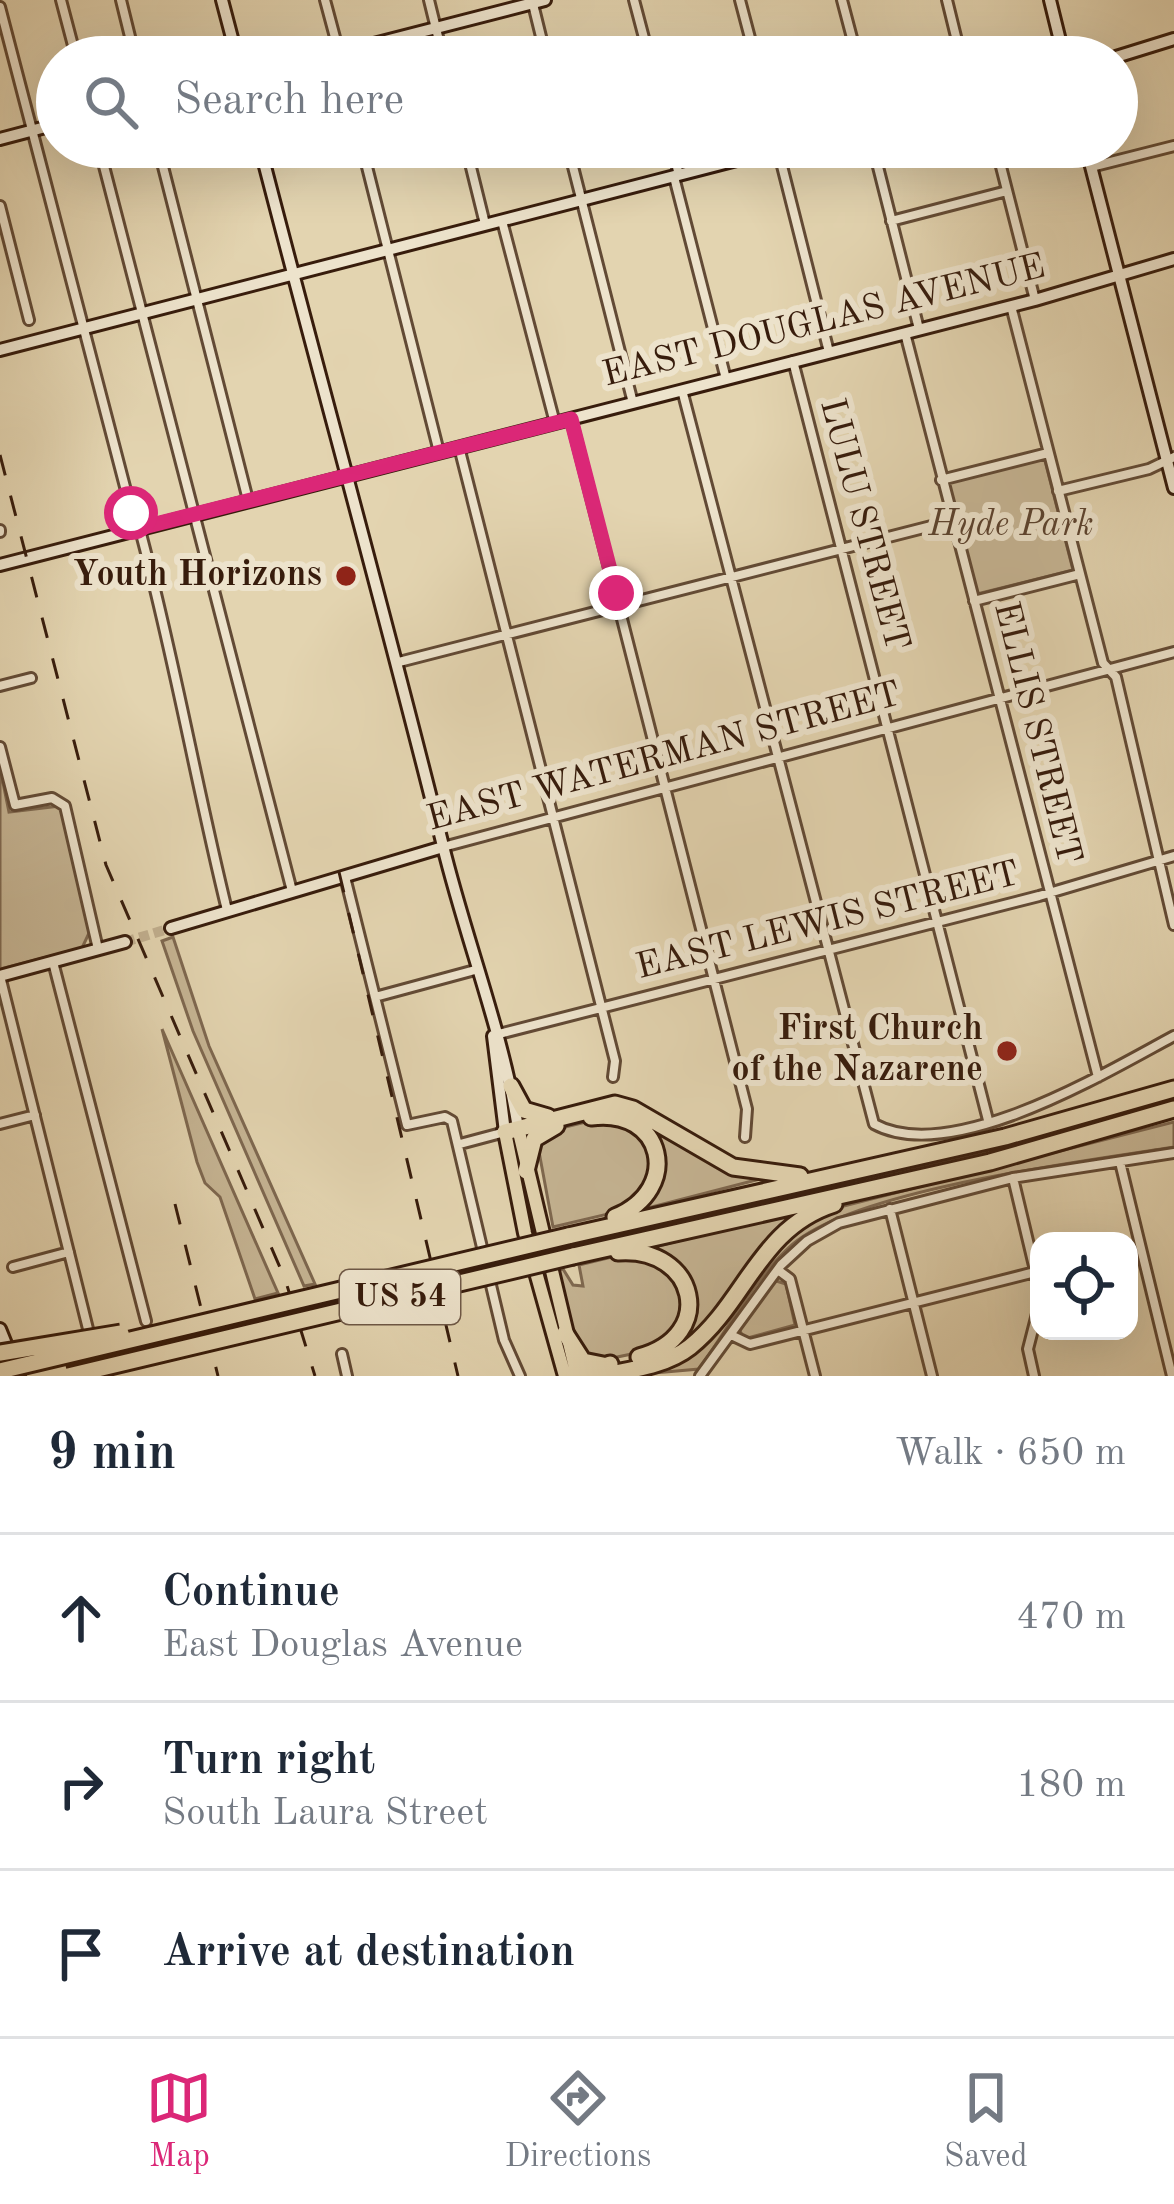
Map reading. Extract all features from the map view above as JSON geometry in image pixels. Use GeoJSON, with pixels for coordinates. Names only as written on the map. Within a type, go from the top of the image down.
{"type":"FeatureCollection","features":[{"type":"Feature","properties":{"kind":"highway"},"geometry":{"type":"LineString","coordinates":[[511,1086],[520,1105],[533,1115],[575,1112]]}},
{"type":"Feature","properties":{"kind":"highway","name":"US 54"},"geometry":{"type":"LineString","coordinates":[[0,1371],[1076,1118],[1174,1086]]}},
{"type":"Feature","properties":{"kind":"highway"},"geometry":{"type":"LineString","coordinates":[[514,1130],[615,1104],[633,1108],[708,1154],[761,1175],[857,1171]]}},
{"type":"Feature","properties":{"kind":"highway","name":"US 54"},"geometry":{"type":"LineString","coordinates":[[68,1376],[894,1185],[1174,1112]]}},
{"type":"Feature","properties":{"kind":"highway"},"geometry":{"type":"LineString","coordinates":[[514,1130],[618,1117],[645,1132],[657,1157],[656,1181],[640,1206],[568,1236]]}},
{"type":"Feature","properties":{"kind":"highway"},"geometry":{"type":"LineString","coordinates":[[526,1171],[534,1139],[556,1126]]}},
{"type":"Feature","properties":{"kind":"highway"},"geometry":{"type":"LineString","coordinates":[[576,1376],[606,1373],[687,1349],[775,1238],[794,1223],[894,1185]]}},
{"type":"Feature","properties":{"kind":"highway"},"geometry":{"type":"LineString","coordinates":[[573,1256],[649,1254],[674,1267],[685,1283],[688,1315],[676,1338],[606,1373]]}},
{"type":"Feature","properties":{"kind":"highway"},"geometry":{"type":"LineString","coordinates":[[0,1354],[224,1316]]}},
{"type":"Feature","properties":{"kind":"highway"},"geometry":{"type":"LineString","coordinates":[[565,1334],[583,1361],[606,1373]]}},
{"type":"Feature","properties":{"kind":"highway"},"geometry":{"type":"LineString","coordinates":[[112,1376],[227,1338]]}},
{"type":"Feature","properties":{"kind":"main road"},"geometry":{"type":"LineString","coordinates":[[223,0],[232,36]]}},
{"type":"Feature","properties":{"kind":"main road"},"geometry":{"type":"LineString","coordinates":[[1050,0],[1059,36]]}},
{"type":"Feature","properties":{"kind":"main road"},"geometry":{"type":"LineString","coordinates":[[407,36],[536,1]]}},
{"type":"Feature","properties":{"kind":"main road"},"geometry":{"type":"LineString","coordinates":[[1138,50],[1174,39]]}},
{"type":"Feature","properties":{"kind":"main road"},"geometry":{"type":"LineString","coordinates":[[0,139],[34,130]]}},
{"type":"Feature","properties":{"kind":"main road"},"geometry":{"type":"LineString","coordinates":[[265,168],[399,662],[576,1376]]}},
{"type":"Feature","properties":{"kind":"main road"},"geometry":{"type":"LineString","coordinates":[[0,350],[706,168]]}},
{"type":"Feature","properties":{"kind":"main road"},"geometry":{"type":"LineString","coordinates":[[1091,168],[1174,488]]}},
{"type":"Feature","properties":{"kind":"main road","name":"EAST DOUGLAS AVENUE"},"geometry":{"type":"LineString","coordinates":[[0,565],[1035,300],[1174,259]]}},
{"type":"Feature","properties":{"kind":"main road","name":"EAST WATERMAN STREET"},"geometry":{"type":"LineString","coordinates":[[170,928],[443,847]]}},
{"type":"Feature","properties":{"kind":"main road"},"geometry":{"type":"LineString","coordinates":[[0,976],[125,942]]}},
{"type":"Feature","properties":{"kind":"main road"},"geometry":{"type":"LineString","coordinates":[[493,1036],[511,1086],[524,1233],[565,1376]]}},
{"type":"Feature","properties":{"kind":"main road"},"geometry":{"type":"LineString","coordinates":[[0,1329],[19,1376]]}},
{"type":"Feature","properties":{"kind":"street"},"geometry":{"type":"LineString","coordinates":[[61,0],[70,36]]}},
{"type":"Feature","properties":{"kind":"street"},"geometry":{"type":"LineString","coordinates":[[122,0],[130,36]]}},
{"type":"Feature","properties":{"kind":"street"},"geometry":{"type":"LineString","coordinates":[[325,0],[334,36]]}},
{"type":"Feature","properties":{"kind":"street"},"geometry":{"type":"LineString","coordinates":[[429,0],[438,36]]}},
{"type":"Feature","properties":{"kind":"street"},"geometry":{"type":"LineString","coordinates":[[634,0],[643,36]]}},
{"type":"Feature","properties":{"kind":"street"},"geometry":{"type":"LineString","coordinates":[[740,0],[749,36]]}},
{"type":"Feature","properties":{"kind":"street"},"geometry":{"type":"LineString","coordinates":[[842,0],[851,36]]}},
{"type":"Feature","properties":{"kind":"street"},"geometry":{"type":"LineString","coordinates":[[947,0],[956,36]]}},
{"type":"Feature","properties":{"kind":"street"},"geometry":{"type":"LineString","coordinates":[[536,1],[542,36]]}},
{"type":"Feature","properties":{"kind":"street"},"geometry":{"type":"LineString","coordinates":[[0,7],[36,138]]}},
{"type":"Feature","properties":{"kind":"street"},"geometry":{"type":"LineString","coordinates":[[1138,155],[1174,146]]}},
{"type":"Feature","properties":{"kind":"street"},"geometry":{"type":"LineString","coordinates":[[44,168],[198,762],[202,811],[227,910]]}},
{"type":"Feature","properties":{"kind":"street"},"geometry":{"type":"LineString","coordinates":[[104,168],[292,892]]}},
{"type":"Feature","properties":{"kind":"street"},"geometry":{"type":"LineString","coordinates":[[163,168],[248,500]]}},
{"type":"Feature","properties":{"kind":"street"},"geometry":{"type":"LineString","coordinates":[[367,168],[440,452]]}},
{"type":"Feature","properties":{"kind":"street"},"geometry":{"type":"LineString","coordinates":[[471,168],[485,224]]}},
{"type":"Feature","properties":{"kind":"street"},"geometry":{"type":"LineString","coordinates":[[573,168],[633,403]]}},
{"type":"Feature","properties":{"kind":"street"},"geometry":{"type":"LineString","coordinates":[[675,168],[726,379]]}},
{"type":"Feature","properties":{"kind":"street"},"geometry":{"type":"LineString","coordinates":[[786,168],[830,352]]}},
{"type":"Feature","properties":{"kind":"street"},"geometry":{"type":"LineString","coordinates":[[878,168],[919,329]]}},
{"type":"Feature","properties":{"kind":"street"},"geometry":{"type":"LineString","coordinates":[[1001,168],[1035,300]]}},
{"type":"Feature","properties":{"kind":"street"},"geometry":{"type":"LineString","coordinates":[[891,220],[1007,191]]}},
{"type":"Feature","properties":{"kind":"street"},"geometry":{"type":"LineString","coordinates":[[0,206],[29,320]]}},
{"type":"Feature","properties":{"kind":"street"},"geometry":{"type":"LineString","coordinates":[[502,220],[555,423]]}},
{"type":"Feature","properties":{"kind":"street"},"geometry":{"type":"LineString","coordinates":[[1011,306],[1080,574],[1109,669],[1116,677],[1174,925]]}},
{"type":"Feature","properties":{"kind":"street","name":"ELLIS STREET"},"geometry":{"type":"LineString","coordinates":[[905,333],[1098,1077]]}},
{"type":"Feature","properties":{"kind":"street","name":"LULU STREET"},"geometry":{"type":"LineString","coordinates":[[793,362],[988,1120]]}},
{"type":"Feature","properties":{"kind":"street"},"geometry":{"type":"LineString","coordinates":[[682,390],[874,1124],[915,1134],[1046,1103],[1174,1036]]}},
{"type":"Feature","properties":{"kind":"street"},"geometry":{"type":"LineString","coordinates":[[571,419],[747,1109],[746,1137]]}},
{"type":"Feature","properties":{"kind":"street"},"geometry":{"type":"LineString","coordinates":[[459,447],[615,1061],[613,1078]]}},
{"type":"Feature","properties":{"kind":"street"},"geometry":{"type":"LineString","coordinates":[[940,480],[1048,453]]}},
{"type":"Feature","properties":{"kind":"street"},"geometry":{"type":"LineString","coordinates":[[1058,491],[1170,459]]}},
{"type":"Feature","properties":{"kind":"street"},"geometry":{"type":"LineString","coordinates":[[399,662],[951,520]]}},
{"type":"Feature","properties":{"kind":"street"},"geometry":{"type":"LineString","coordinates":[[974,601],[1080,574]]}},
{"type":"Feature","properties":{"kind":"street","name":"EAST WATERMAN STREET"},"geometry":{"type":"LineString","coordinates":[[443,847],[1174,652]]}},
{"type":"Feature","properties":{"kind":"street"},"geometry":{"type":"LineString","coordinates":[[0,686],[31,677]]}},
{"type":"Feature","properties":{"kind":"street"},"geometry":{"type":"LineString","coordinates":[[0,747],[15,805],[52,798],[65,806],[99,951]]}},
{"type":"Feature","properties":{"kind":"street","name":"EAST LEWIS STREET"},"geometry":{"type":"LineString","coordinates":[[493,1036],[1174,856]]}},
{"type":"Feature","properties":{"kind":"street"},"geometry":{"type":"LineString","coordinates":[[345,877],[407,1125],[446,1117],[460,1144],[504,1340],[520,1376]]}},
{"type":"Feature","properties":{"kind":"street"},"geometry":{"type":"LineString","coordinates":[[53,962],[146,1321]]}},
{"type":"Feature","properties":{"kind":"street"},"geometry":{"type":"LineString","coordinates":[[375,997],[475,970]]}},
{"type":"Feature","properties":{"kind":"street"},"geometry":{"type":"LineString","coordinates":[[0,976],[100,1376]]}},
{"type":"Feature","properties":{"kind":"street"},"geometry":{"type":"LineString","coordinates":[[0,1124],[35,1115]]}},
{"type":"Feature","properties":{"kind":"street"},"geometry":{"type":"LineString","coordinates":[[460,1144],[514,1130]]}},
{"type":"Feature","properties":{"kind":"street"},"geometry":{"type":"LineString","coordinates":[[700,1376],[778,1270],[807,1240],[839,1223],[1013,1178],[1174,1153]]}},
{"type":"Feature","properties":{"kind":"street"},"geometry":{"type":"LineString","coordinates":[[1120,1162],[1172,1376]]}},
{"type":"Feature","properties":{"kind":"street"},"geometry":{"type":"LineString","coordinates":[[1013,1178],[1030,1247]]}},
{"type":"Feature","properties":{"kind":"street"},"geometry":{"type":"LineString","coordinates":[[890,1210],[932,1376]]}},
{"type":"Feature","properties":{"kind":"street"},"geometry":{"type":"LineString","coordinates":[[13,1267],[69,1252]]}},
{"type":"Feature","properties":{"kind":"street"},"geometry":{"type":"LineString","coordinates":[[778,1270],[790,1279],[815,1376]]}},
{"type":"Feature","properties":{"kind":"street"},"geometry":{"type":"LineString","coordinates":[[731,1335],[749,1344],[1030,1273]]}},
{"type":"Feature","properties":{"kind":"street"},"geometry":{"type":"LineString","coordinates":[[1030,1340],[1034,1376]]}},
{"type":"Feature","properties":{"kind":"street"},"geometry":{"type":"LineString","coordinates":[[342,1354],[347,1376]]}},
{"type":"Feature","properties":{"kind":"green space","name":"Hyde Park"},"geometry":{"type":"Polygon","coordinates":[[[1044,457],[1073,570],[977,594],[948,482],[1044,457]]]}},
{"type":"Feature","properties":{"kind":"green space"},"geometry":{"type":"Polygon","coordinates":[[[0,768],[9,812],[60,806],[90,931],[82,948],[0,969],[0,768]]]}},
{"type":"Feature","properties":{"kind":"green space"},"geometry":{"type":"Polygon","coordinates":[[[173,937],[209,1046],[315,1284],[304,1286],[193,1031],[162,941],[173,937]]]}},
{"type":"Feature","properties":{"kind":"green space"},"geometry":{"type":"Polygon","coordinates":[[[162,1029],[278,1293],[255,1299],[220,1197],[205,1183],[197,1162],[162,1029]]]}},
{"type":"Feature","properties":{"kind":"green space"},"geometry":{"type":"Polygon","coordinates":[[[607,1108],[760,1179],[644,1209],[659,1157],[607,1108]]]}},
{"type":"Feature","properties":{"kind":"green space"},"geometry":{"type":"Polygon","coordinates":[[[602,1118],[644,1136],[655,1174],[621,1211],[553,1227],[537,1141],[545,1132],[602,1118]]]}},
{"type":"Feature","properties":{"kind":"green space"},"geometry":{"type":"Polygon","coordinates":[[[1174,1122],[1174,1147],[974,1180],[867,1208],[824,1225],[793,1244],[766,1272],[699,1369],[620,1376],[672,1362],[773,1244],[828,1210],[1174,1122]]]}},
{"type":"Feature","properties":{"kind":"green space"},"geometry":{"type":"Polygon","coordinates":[[[799,1211],[762,1247],[699,1333],[671,1354],[666,1350],[692,1296],[650,1248],[799,1211]]]}},
{"type":"Feature","properties":{"kind":"green space"},"geometry":{"type":"Polygon","coordinates":[[[616,1256],[666,1265],[685,1299],[672,1337],[646,1351],[593,1362],[575,1343],[556,1271],[563,1269],[573,1285],[583,1286],[579,1265],[616,1256]]]}},
{"type":"Feature","properties":{"kind":"green space"},"geometry":{"type":"Polygon","coordinates":[[[773,1280],[786,1284],[795,1325],[744,1339],[739,1329],[773,1280]]]}},
{"type":"Feature","properties":{"kind":"tunnel"},"geometry":{"type":"LineString","coordinates":[[125,942],[171,928]]}},
{"type":"Feature","properties":{"kind":"railway"},"geometry":{"type":"LineString","coordinates":[[0,455],[106,865],[285,1279],[315,1376]]}},
{"type":"Feature","properties":{"kind":"railway"},"geometry":{"type":"LineString","coordinates":[[339,872],[458,1376]]}},
{"type":"Feature","properties":{"kind":"railway"},"geometry":{"type":"LineString","coordinates":[[175,1204],[218,1376]]}},
{"type":"Feature","properties":{"kind":"place","name":"Youth Horizons"},"geometry":{"type":"Point","coordinates":[346,576]}},
{"type":"Feature","properties":{"kind":"place","name":"First Church of the Nazarene"},"geometry":{"type":"Point","coordinates":[1007,1051]}},
{"type":"Feature","properties":{"kind":"route"},"geometry":{"type":"LineString","coordinates":[[131,513],[136,529],[571,419],[616,593]]}}]}
